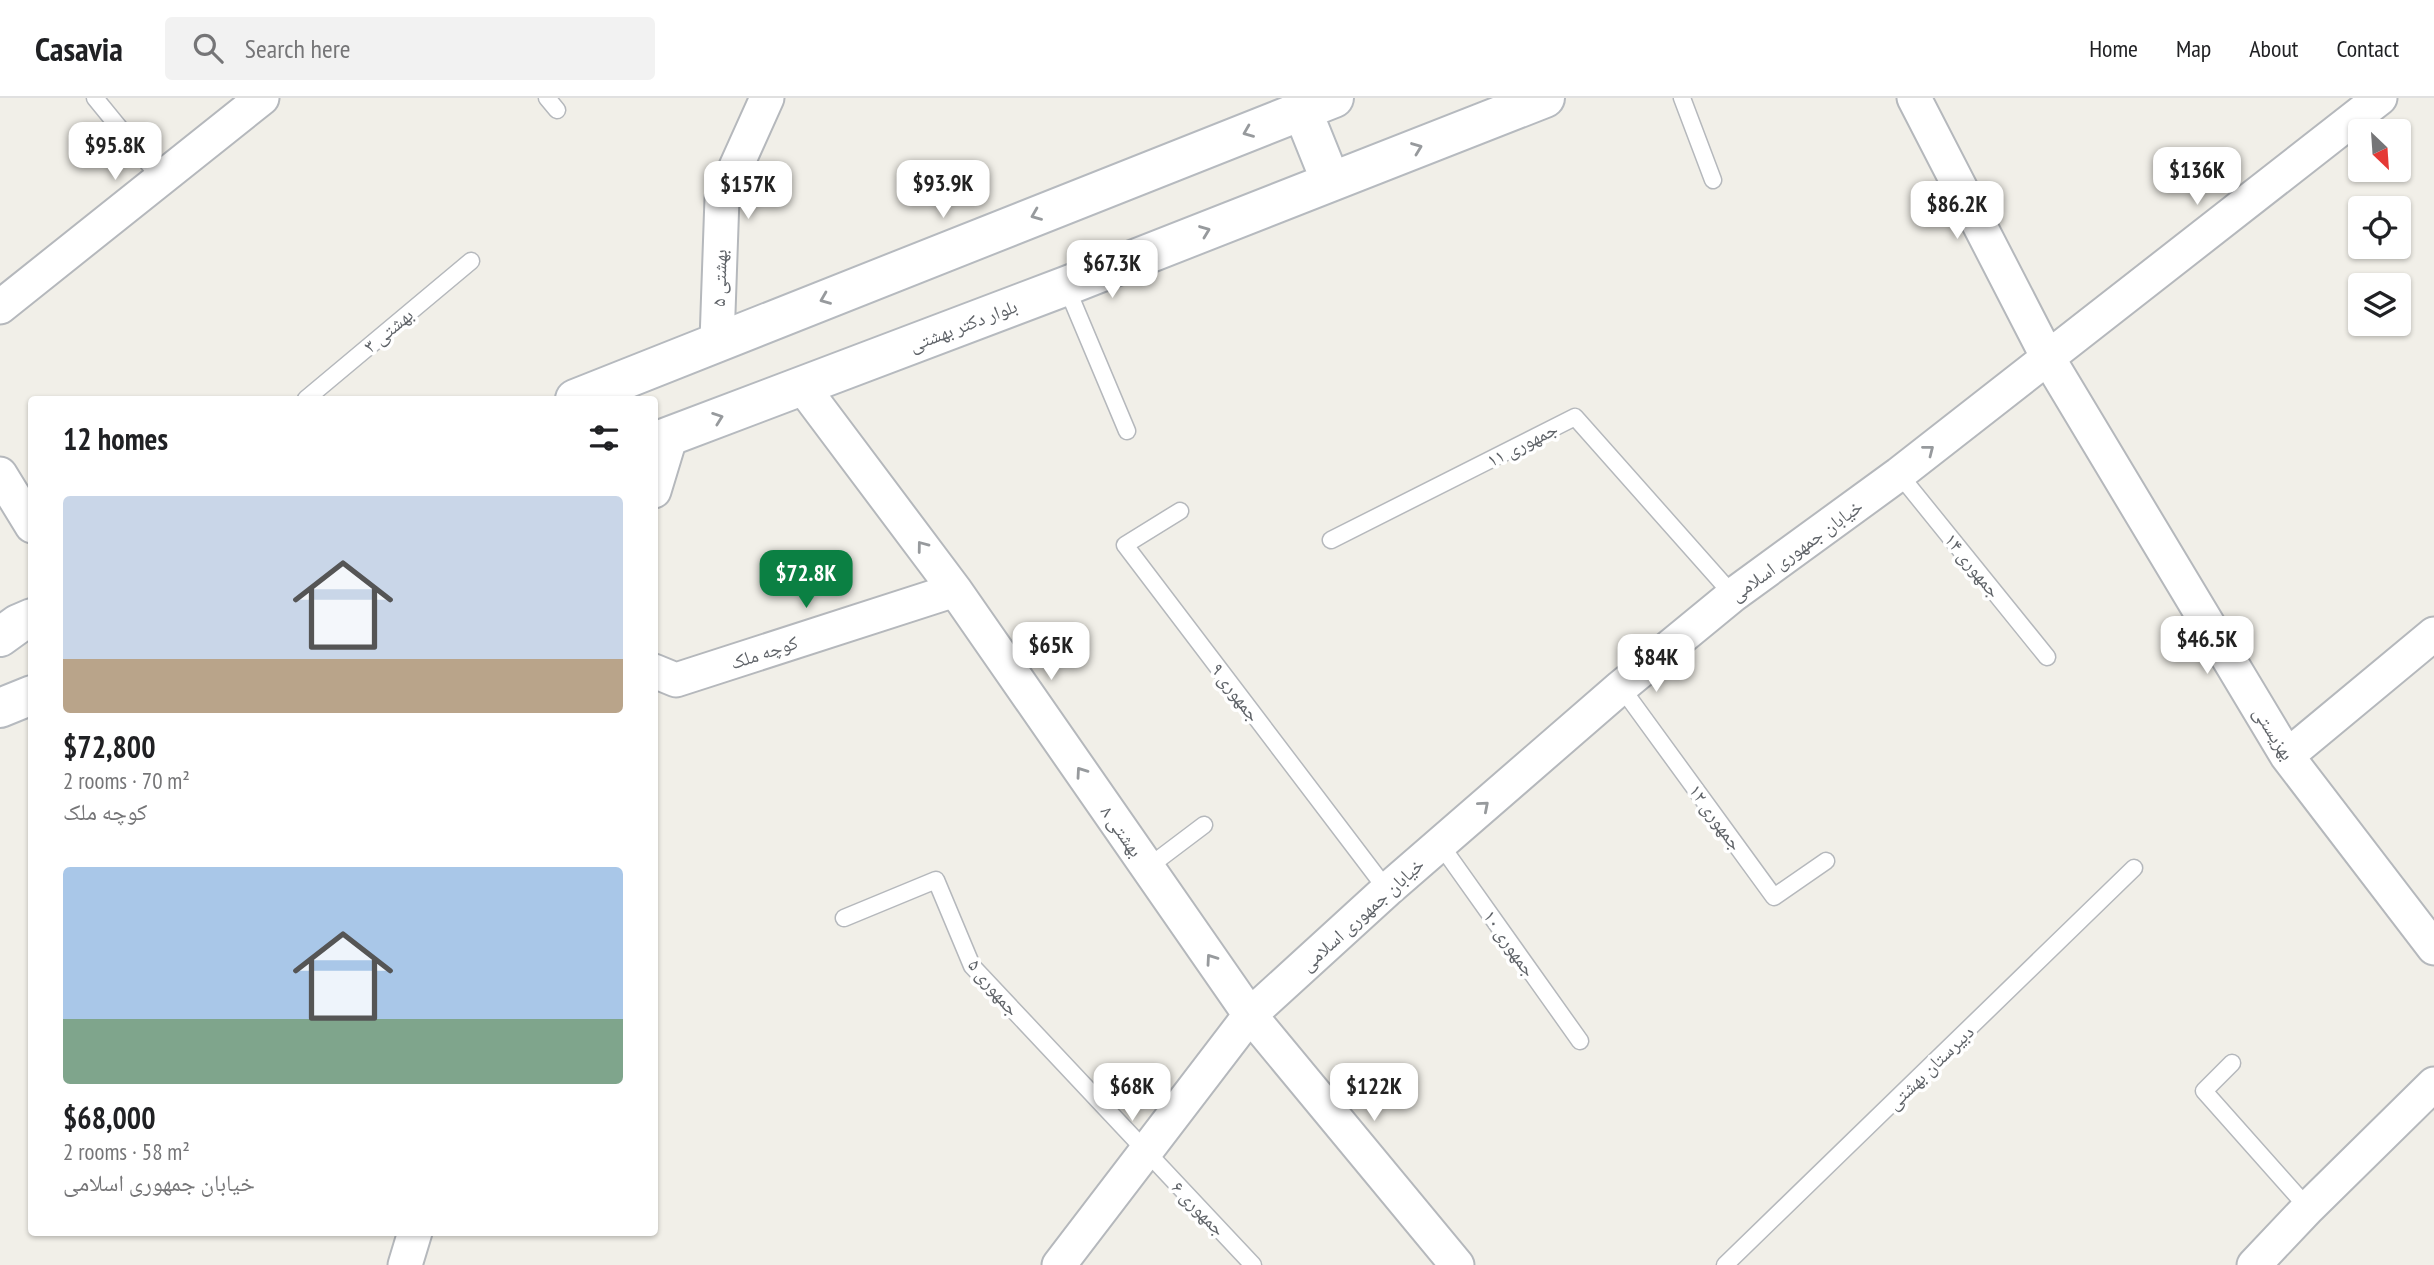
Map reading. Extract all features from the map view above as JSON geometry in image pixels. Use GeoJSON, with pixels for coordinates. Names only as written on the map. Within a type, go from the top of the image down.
{"type":"FeatureCollection","features":[{"type":"Feature","properties":{"kind":"main road","name":"بلوار دکتر بهشتی"},"geometry":{"type":"LineString","coordinates":[[663,439],[1066,286],[1545,98]]}},
{"type":"Feature","properties":{"kind":"main road"},"geometry":{"type":"LineString","coordinates":[[582,396],[1318,104],[1331,182]]}},
{"type":"Feature","properties":{"kind":"main road"},"geometry":{"type":"LineString","coordinates":[[0,708],[28,697]]}},
{"type":"Feature","properties":{"kind":"street"},"geometry":{"type":"LineString","coordinates":[[0,307],[262,98]]}},
{"type":"Feature","properties":{"kind":"street","name":"بهشتی ۵"},"geometry":{"type":"LineString","coordinates":[[717,341],[722,198],[767,98]]}},
{"type":"Feature","properties":{"kind":"street","name":"بهزیستی"},"geometry":{"type":"LineString","coordinates":[[1914,98],[2048,358],[2287,756],[2434,948]]}},
{"type":"Feature","properties":{"kind":"street","name":"خیابان جمهوری اسلامی"},"geometry":{"type":"LineString","coordinates":[[1059,1265],[1250,1015],[1387,890],[1621,687],[1733,595],[1899,474],[2380,98]]}},
{"type":"Feature","properties":{"kind":"street","name":"بهشتی ۸"},"geometry":{"type":"LineString","coordinates":[[802,386],[955,590],[1250,1015],[1457,1265]]}},
{"type":"Feature","properties":{"kind":"street"},"geometry":{"type":"LineString","coordinates":[[658,468],[663,439]]}},
{"type":"Feature","properties":{"kind":"street"},"geometry":{"type":"LineString","coordinates":[[0,474],[28,520]]}},
{"type":"Feature","properties":{"kind":"street","name":"کوچه ملک"},"geometry":{"type":"LineString","coordinates":[[658,673],[677,680],[955,590]]}},
{"type":"Feature","properties":{"kind":"street"},"geometry":{"type":"LineString","coordinates":[[2287,756],[2434,634]]}},
{"type":"Feature","properties":{"kind":"street"},"geometry":{"type":"LineString","coordinates":[[2254,1265],[2434,1084]]}},
{"type":"Feature","properties":{"kind":"street"},"geometry":{"type":"LineString","coordinates":[[405,1265],[414,1236]]}},
{"type":"Feature","properties":{"kind":"lane"},"geometry":{"type":"LineString","coordinates":[[95,98],[162,180]]}},
{"type":"Feature","properties":{"kind":"lane"},"geometry":{"type":"LineString","coordinates":[[1682,98],[1713,180]]}},
{"type":"Feature","properties":{"kind":"lane","name":"بهشتی ۳"},"geometry":{"type":"LineString","coordinates":[[310,396],[471,261]]}},
{"type":"Feature","properties":{"kind":"lane"},"geometry":{"type":"LineString","coordinates":[[1066,286],[1127,431]]}},
{"type":"Feature","properties":{"kind":"lane","name":"جمهوری ۱۱"},"geometry":{"type":"LineString","coordinates":[[1331,540],[1575,417],[1733,595]]}},
{"type":"Feature","properties":{"kind":"lane","name":"جمهوری ۱۴"},"geometry":{"type":"LineString","coordinates":[[1899,474],[2047,657]]}},
{"type":"Feature","properties":{"kind":"lane","name":"جمهوری ۹"},"geometry":{"type":"LineString","coordinates":[[1180,511],[1125,545],[1387,890]]}},
{"type":"Feature","properties":{"kind":"lane","name":"جمهوری ۱۲"},"geometry":{"type":"LineString","coordinates":[[1621,687],[1774,897],[1826,862]]}},
{"type":"Feature","properties":{"kind":"lane"},"geometry":{"type":"LineString","coordinates":[[1147,868],[1204,825]]}},
{"type":"Feature","properties":{"kind":"lane","name":"جمهوری ۱۰"},"geometry":{"type":"LineString","coordinates":[[1440,844],[1580,1041]]}},
{"type":"Feature","properties":{"kind":"lane","name":"دبیرستان بهشتی"},"geometry":{"type":"LineString","coordinates":[[1725,1265],[2134,868]]}},
{"type":"Feature","properties":{"kind":"lane","name":"جمهوری ۵"},"geometry":{"type":"LineString","coordinates":[[844,918],[936,880],[972,966],[1145,1151]]}},
{"type":"Feature","properties":{"kind":"lane"},"geometry":{"type":"LineString","coordinates":[[2232,1063],[2204,1091],[2308,1208]]}},
{"type":"Feature","properties":{"kind":"lane","name":"جمهوری ۶"},"geometry":{"type":"LineString","coordinates":[[1145,1151],[1253,1265]]}}]}
